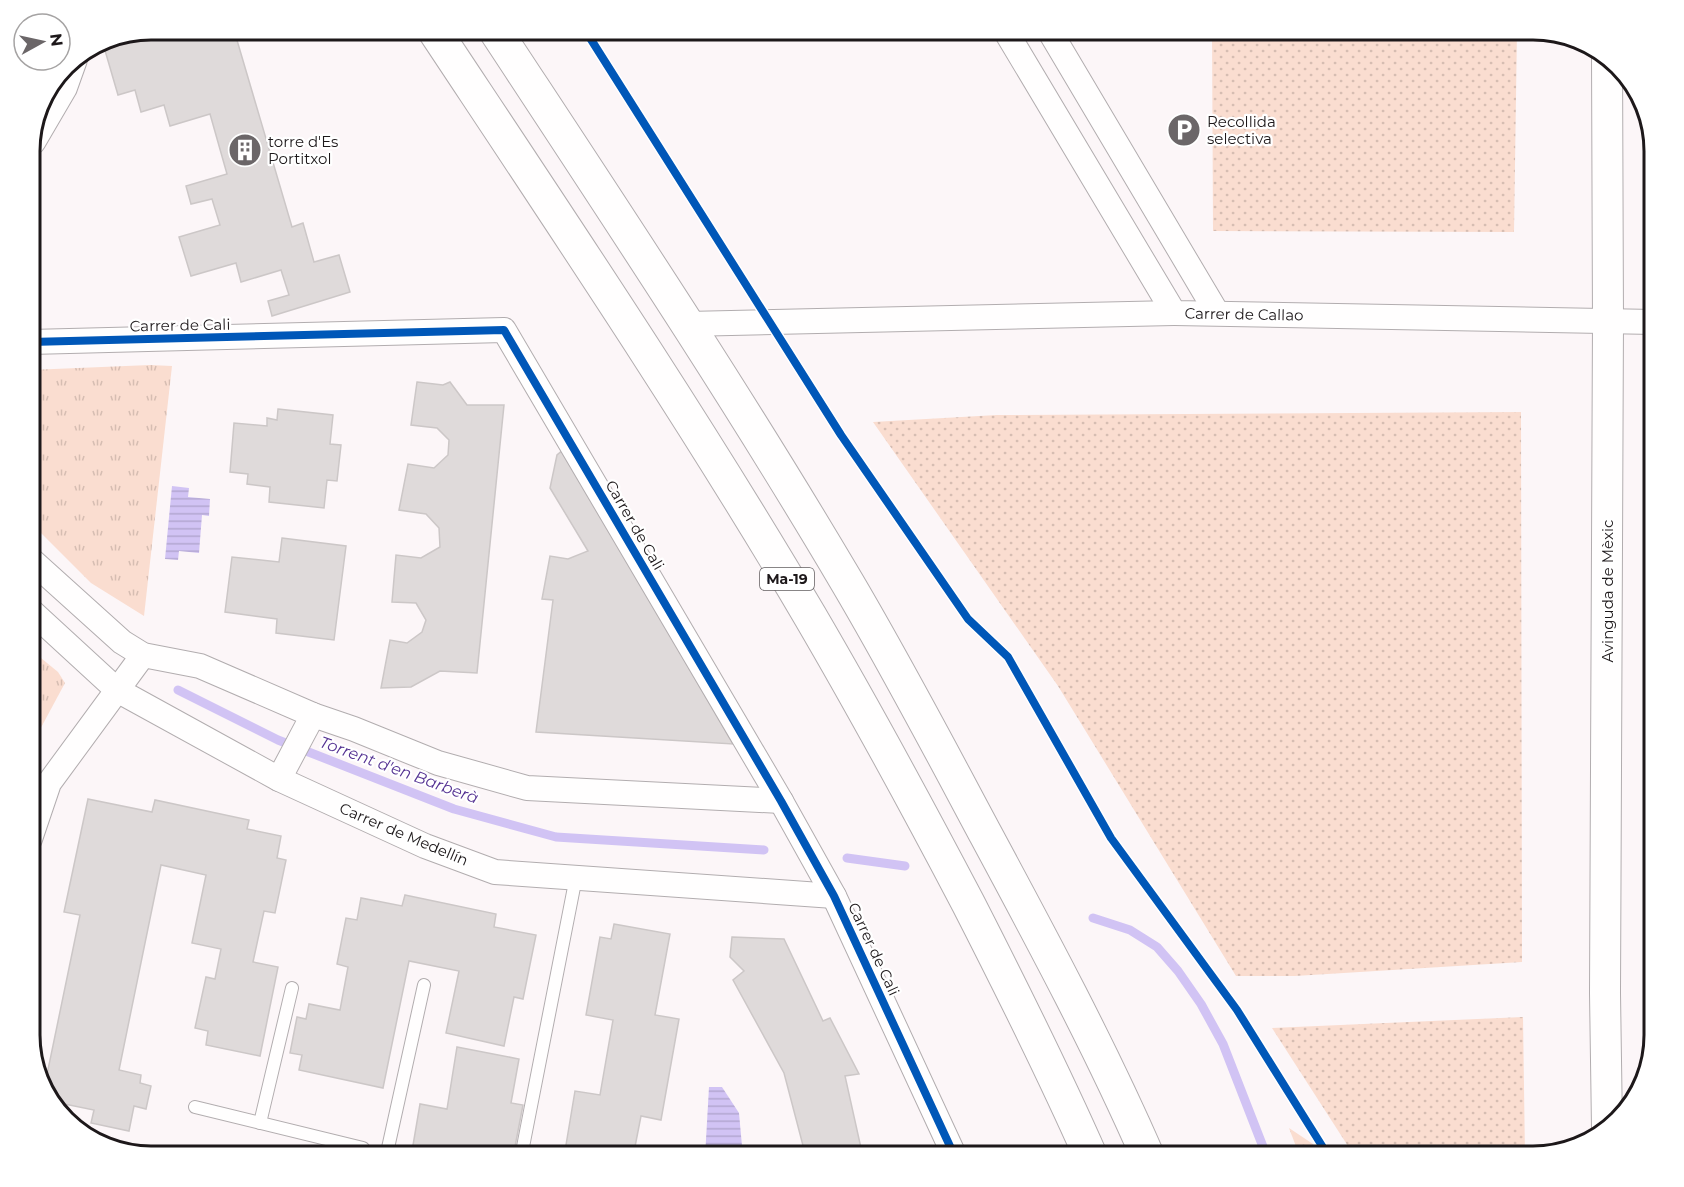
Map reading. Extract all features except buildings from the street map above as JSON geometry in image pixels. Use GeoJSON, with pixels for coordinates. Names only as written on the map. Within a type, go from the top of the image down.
{"type":"FeatureCollection","features":[{"type":"Feature","properties":{"kind":"highway","name":"Ma-19"},"geometry":{"type":"LineString","coordinates":[[441,41],[719,468],[809,615],[951,871],[1018,1000],[1086,1146]]}},
{"type":"Feature","properties":{"kind":"highway","name":"Ma-19"},"geometry":{"type":"LineString","coordinates":[[502,41],[605,195],[845,578],[911,695],[1054,962],[1143,1146]]}},
{"type":"Feature","properties":{"kind":"street","name":"Carrer de Callao"},"geometry":{"type":"LineString","coordinates":[[1011,40],[1174,312],[1644,322]]}},
{"type":"Feature","properties":{"kind":"street"},"geometry":{"type":"LineString","coordinates":[[1055,40],[1217,313]]}},
{"type":"Feature","properties":{"kind":"street","name":"Avinguda de Mèxic"},"geometry":{"type":"LineString","coordinates":[[1607,69],[1605,993],[1607,1118]]}},
{"type":"Feature","properties":{"kind":"street"},"geometry":{"type":"LineString","coordinates":[[49,110],[63,84]]}},
{"type":"Feature","properties":{"kind":"street"},"geometry":{"type":"LineString","coordinates":[[687,324],[1174,312]]}},
{"type":"Feature","properties":{"kind":"street","name":"Carrer de Cali"},"geometry":{"type":"LineString","coordinates":[[41,342],[504,330],[781,801],[834,896],[950,1146]]}},
{"type":"Feature","properties":{"kind":"street"},"geometry":{"type":"LineString","coordinates":[[41,569],[122,642],[142,655],[200,666],[313,715],[438,763],[527,788],[781,801]]}},
{"type":"Feature","properties":{"kind":"street","name":"Carrer de Medellín"},"geometry":{"type":"LineString","coordinates":[[41,620],[117,690],[279,778],[425,846],[495,872],[834,896]]}},
{"type":"Feature","properties":{"kind":"street"},"geometry":{"type":"LineString","coordinates":[[41,807],[49,783],[142,655]]}},
{"type":"Feature","properties":{"kind":"street"},"geometry":{"type":"LineString","coordinates":[[279,778],[313,715]]}},
{"type":"Feature","properties":{"kind":"lane"},"geometry":{"type":"LineString","coordinates":[[523,1146],[576,877]]}},
{"type":"Feature","properties":{"kind":"lane"},"geometry":{"type":"LineString","coordinates":[[388,1146],[424,985]]}},
{"type":"Feature","properties":{"kind":"lane"},"geometry":{"type":"LineString","coordinates":[[260,1123],[292,988]]}},
{"type":"Feature","properties":{"kind":"lane"},"geometry":{"type":"LineString","coordinates":[[195,1107],[355,1146]]}},
{"type":"Feature","properties":{"kind":"green space"},"geometry":{"type":"Polygon","coordinates":[[[1212,40],[1517,40],[1514,232],[1213,231],[1212,40]]]}},
{"type":"Feature","properties":{"kind":"green space"},"geometry":{"type":"Polygon","coordinates":[[[172,366],[144,616],[91,583],[41,533],[41,370],[172,366]]]}},
{"type":"Feature","properties":{"kind":"green space"},"geometry":{"type":"Polygon","coordinates":[[[1521,412],[1522,962],[1295,976],[1236,976],[1058,686],[873,422],[997,415],[1521,412]]]}},
{"type":"Feature","properties":{"kind":"green space"},"geometry":{"type":"Polygon","coordinates":[[[41,658],[58,672],[65,683],[41,728],[41,658]]]}},
{"type":"Feature","properties":{"kind":"green space"},"geometry":{"type":"Polygon","coordinates":[[[1523,1017],[1525,1146],[1348,1146],[1272,1028],[1523,1017]]]}},
{"type":"Feature","properties":{"kind":"green space"},"geometry":{"type":"Polygon","coordinates":[[[1289,1128],[1314,1146],[1296,1146],[1289,1128]]]}},
{"type":"Feature","properties":{"kind":"shaded area"},"geometry":{"type":"Polygon","coordinates":[[[172,486],[189,488],[188,497],[210,499],[209,516],[202,515],[199,553],[179,551],[178,560],[165,559],[172,486]]]}},
{"type":"Feature","properties":{"kind":"shaded area"},"geometry":{"type":"Polygon","coordinates":[[[709,1087],[722,1087],[739,1113],[742,1146],[706,1146],[709,1087]]]}},
{"type":"Feature","properties":{"kind":"waterway","name":"Torrent d'en Barberà"},"geometry":{"type":"LineString","coordinates":[[178,690],[278,740],[454,809],[556,837],[764,850]]}},
{"type":"Feature","properties":{"kind":"waterway","name":"Torrent d'en Barberà"},"geometry":{"type":"LineString","coordinates":[[847,858],[905,866]]}},
{"type":"Feature","properties":{"kind":"waterway","name":"Torrent d'en Barberà"},"geometry":{"type":"LineString","coordinates":[[1093,918],[1130,930],[1157,947],[1178,971],[1201,1004],[1223,1044],[1263,1146]]}},
{"type":"Feature","properties":{"kind":"cycle path"},"geometry":{"type":"LineString","coordinates":[[592,41],[841,435],[968,619],[1008,657],[1111,838],[1237,1010],[1322,1146]]}},
{"type":"Feature","properties":{"kind":"cycle path"},"geometry":{"type":"LineString","coordinates":[[41,342],[504,330],[781,801],[834,896],[950,1146]]}},
{"type":"Feature","properties":{"kind":"place","name":"Recollida selectiva"},"geometry":{"type":"Point","coordinates":[1184,130]}},
{"type":"Feature","properties":{"kind":"place","name":"torre d'Es Portitxol"},"geometry":{"type":"Point","coordinates":[245,150]}}]}
